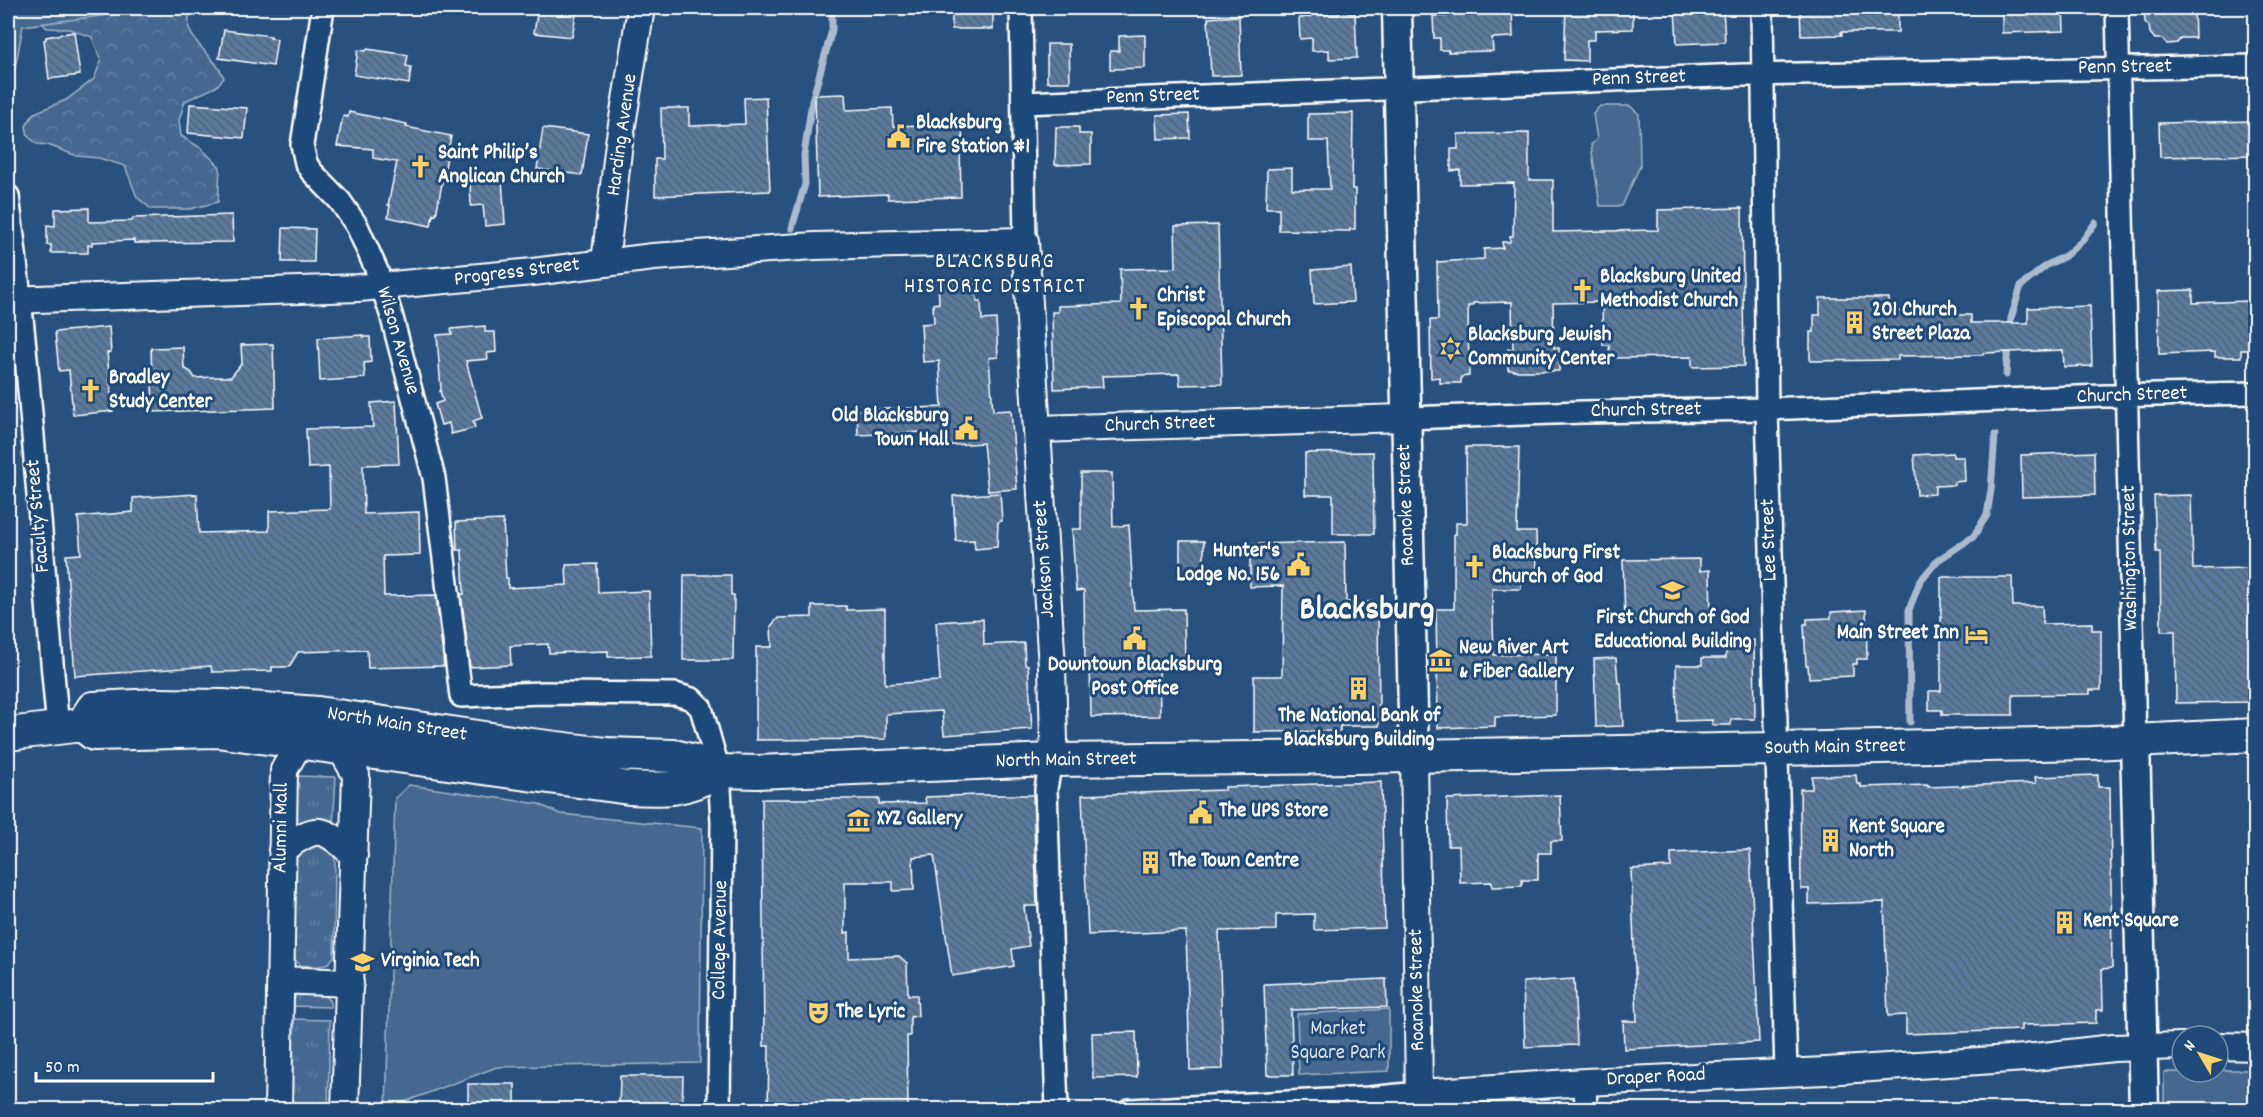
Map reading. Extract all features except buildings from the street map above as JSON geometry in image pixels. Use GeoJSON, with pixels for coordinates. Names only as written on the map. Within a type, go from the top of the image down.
{"type":"FeatureCollection","features":[{"type":"Feature","properties":{"kind":"main road","name":"Roanoke Street"},"geometry":{"type":"LineString","coordinates":[[1397,8],[1414,756]]}},
{"type":"Feature","properties":{"kind":"main road","name":"North Main Street"},"geometry":{"type":"LineString","coordinates":[[70,727],[93,708],[157,705],[223,706],[318,713],[606,754],[674,756],[719,771],[776,772],[1051,760],[1414,756]]}},
{"type":"Feature","properties":{"kind":"main road","name":"North Main Street"},"geometry":{"type":"LineString","coordinates":[[8,735],[70,727],[94,734],[218,731],[641,789],[665,790],[695,784],[719,771]]}},
{"type":"Feature","properties":{"kind":"main road","name":"South Main Street"},"geometry":{"type":"LineString","coordinates":[[1414,756],[2092,743],[2256,735]]}},
{"type":"Feature","properties":{"kind":"main road","name":"Washington Street"},"geometry":{"type":"LineString","coordinates":[[2135,741],[2144,1110]]}},
{"type":"Feature","properties":{"kind":"street","name":"Wilson Avenue"},"geometry":{"type":"LineString","coordinates":[[323,8],[302,145],[304,156],[311,171],[340,201],[353,219],[382,287],[434,478],[461,696]]}},
{"type":"Feature","properties":{"kind":"street","name":"Harding Avenue"},"geometry":{"type":"LineString","coordinates":[[605,262],[619,143],[642,8]]}},
{"type":"Feature","properties":{"kind":"street","name":"Jackson Street"},"geometry":{"type":"LineString","coordinates":[[1021,8],[1025,241],[1052,667],[1054,740],[1046,789],[1057,1110]]}},
{"type":"Feature","properties":{"kind":"street","name":"Lee Street"},"geometry":{"type":"LineString","coordinates":[[1762,8],[1767,409],[1786,1072]]}},
{"type":"Feature","properties":{"kind":"street","name":"Washington Street"},"geometry":{"type":"LineString","coordinates":[[2117,8],[2135,741]]}},
{"type":"Feature","properties":{"kind":"street","name":"Penn Street"},"geometry":{"type":"LineString","coordinates":[[1023,103],[1764,75],[2256,66]]}},
{"type":"Feature","properties":{"kind":"street","name":"Faculty Street"},"geometry":{"type":"LineString","coordinates":[[8,196],[14,300],[70,727]]}},
{"type":"Feature","properties":{"kind":"street","name":"Progress Street"},"geometry":{"type":"LineString","coordinates":[[14,300],[382,287],[533,272],[605,262],[815,246],[1025,241]]}},
{"type":"Feature","properties":{"kind":"street","name":"Church Street"},"geometry":{"type":"LineString","coordinates":[[1037,429],[2256,393]]}},
{"type":"Feature","properties":{"kind":"street","name":"College Avenue"},"geometry":{"type":"LineString","coordinates":[[461,696],[544,693],[675,694],[692,699],[701,708],[719,771],[722,832],[718,1110]]}},
{"type":"Feature","properties":{"kind":"street","name":"Alumni Mall"},"geometry":{"type":"LineString","coordinates":[[278,1110],[284,770],[299,741],[318,713]]}},
{"type":"Feature","properties":{"kind":"street"},"geometry":{"type":"LineString","coordinates":[[318,713],[342,747],[356,775],[345,1110]]}},
{"type":"Feature","properties":{"kind":"street","name":"Roanoke Street"},"geometry":{"type":"LineString","coordinates":[[1414,756],[1419,1101]]}},
{"type":"Feature","properties":{"kind":"street"},"geometry":{"type":"LineString","coordinates":[[282,850],[312,832],[323,832],[334,837],[354,855]]}},
{"type":"Feature","properties":{"kind":"street"},"geometry":{"type":"LineString","coordinates":[[279,980],[350,983]]}},
{"type":"Feature","properties":{"kind":"street","name":"Draper Road"},"geometry":{"type":"LineString","coordinates":[[1130,1110],[1371,1098],[1419,1101],[1455,1089],[2025,1058],[2113,1048],[2170,1046]]}},
{"type":"Feature","properties":{"kind":"street"},"geometry":{"type":"LineString","coordinates":[[2230,1046],[2256,1047]]}},
{"type":"Feature","properties":{"kind":"street"},"geometry":{"type":"LineString","coordinates":[[1585,1082],[1586,1110]]}},
{"type":"Feature","properties":{"kind":"green space"},"geometry":{"type":"Polygon","coordinates":[[[8,8],[162,8],[23,26],[10,96],[8,95],[8,8]]]}},
{"type":"Feature","properties":{"kind":"green space"},"geometry":{"type":"Polygon","coordinates":[[[37,8],[187,8],[193,37],[217,65],[224,78],[216,87],[185,101],[179,120],[181,136],[201,148],[220,167],[218,202],[190,209],[151,209],[137,197],[125,166],[99,158],[77,156],[48,145],[37,144],[28,136],[26,126],[34,113],[66,100],[94,79],[101,61],[92,37],[69,29],[47,28],[36,17],[37,8]]]}},
{"type":"Feature","properties":{"kind":"green space"},"geometry":{"type":"Polygon","coordinates":[[[1600,106],[1630,106],[1639,114],[1640,166],[1622,206],[1600,206],[1591,145],[1597,139],[1593,114],[1600,106]]]}},
{"type":"Feature","properties":{"kind":"green space"},"geometry":{"type":"Polygon","coordinates":[[[294,776],[336,777],[333,826],[297,826],[294,823],[294,776]]]}},
{"type":"Feature","properties":{"kind":"green space"},"geometry":{"type":"Polygon","coordinates":[[[409,785],[539,804],[560,814],[702,828],[700,1063],[497,1067],[386,1109],[395,798],[409,785]]]}},
{"type":"Feature","properties":{"kind":"green space"},"geometry":{"type":"Polygon","coordinates":[[[314,840],[333,851],[335,857],[334,956],[328,963],[315,966],[300,965],[292,956],[292,853],[314,840]]]}},
{"type":"Feature","properties":{"kind":"green space"},"geometry":{"type":"Polygon","coordinates":[[[319,992],[329,1000],[331,1007],[289,1006],[298,993],[319,992]]]}},
{"type":"Feature","properties":{"kind":"green space","name":"Market Square Park"},"geometry":{"type":"Polygon","coordinates":[[[1389,1009],[1389,1071],[1299,1075],[1297,1014],[1389,1009]]]}},
{"type":"Feature","properties":{"kind":"green space"},"geometry":{"type":"Polygon","coordinates":[[[288,1019],[330,1020],[328,1109],[287,1110],[288,1019]]]}},
{"type":"Feature","properties":{"kind":"green space"},"geometry":{"type":"Polygon","coordinates":[[[2230,1070],[2255,1070],[2255,1109],[2164,1109],[2164,1072],[2170,1072],[2170,1084],[2230,1084],[2230,1070]]]}},
{"type":"Feature","properties":{"kind":"waterway"},"geometry":{"type":"LineString","coordinates":[[792,228],[805,184],[804,155],[812,101],[832,30],[832,8]]}},
{"type":"Feature","properties":{"kind":"waterway"},"geometry":{"type":"LineString","coordinates":[[2010,330],[2011,318],[2021,286],[2047,265],[2065,256],[2083,240],[2095,223]]}},
{"type":"Feature","properties":{"kind":"waterway"},"geometry":{"type":"LineString","coordinates":[[2006,375],[2008,344]]}},
{"type":"Feature","properties":{"kind":"waterway"},"geometry":{"type":"LineString","coordinates":[[1910,722],[1909,610],[1920,581],[1938,560],[1973,537],[1987,515],[1995,435]]}},
{"type":"Feature","properties":{"kind":"place","name":"Blacksburg Fire Station #1"},"geometry":{"type":"Point","coordinates":[898,136]}},
{"type":"Feature","properties":{"kind":"place","name":"Saint Philip’s Anglican Church"},"geometry":{"type":"Point","coordinates":[420,166]}},
{"type":"Feature","properties":{"kind":"place","name":"Blacksburg United Methodist Church"},"geometry":{"type":"Point","coordinates":[1582,290]}},
{"type":"Feature","properties":{"kind":"place","name":"Christ Episcopal Church"},"geometry":{"type":"Point","coordinates":[1139,309]}},
{"type":"Feature","properties":{"kind":"place","name":"201 Church Street Plaza"},"geometry":{"type":"Point","coordinates":[1854,323]}},
{"type":"Feature","properties":{"kind":"place","name":"Blacksburg Jewish Community Center"},"geometry":{"type":"Point","coordinates":[1450,348]}},
{"type":"Feature","properties":{"kind":"place","name":"Bradley Study Center"},"geometry":{"type":"Point","coordinates":[91,391]}},
{"type":"Feature","properties":{"kind":"place","name":"Old Blacksburg Town Hall"},"geometry":{"type":"Point","coordinates":[967,429]}},
{"type":"Feature","properties":{"kind":"place","name":"Hunter's Lodge No. 156"},"geometry":{"type":"Point","coordinates":[1298,564]}},
{"type":"Feature","properties":{"kind":"place","name":"Blacksburg First Church of God"},"geometry":{"type":"Point","coordinates":[1474,566]}},
{"type":"Feature","properties":{"kind":"place","name":"First Church of God Educational Building"},"geometry":{"type":"Point","coordinates":[1673,591]}},
{"type":"Feature","properties":{"kind":"place","name":"Main Street Inn"},"geometry":{"type":"Point","coordinates":[1977,634]}},
{"type":"Feature","properties":{"kind":"place","name":"Downtown Blacksburg Post Office"},"geometry":{"type":"Point","coordinates":[1135,638]}},
{"type":"Feature","properties":{"kind":"place","name":"New River Art & Fiber Gallery"},"geometry":{"type":"Point","coordinates":[1441,661]}},
{"type":"Feature","properties":{"kind":"place","name":"The National Bank of Blacksburg Building"},"geometry":{"type":"Point","coordinates":[1359,689]}},
{"type":"Feature","properties":{"kind":"place","name":"The UPS Store"},"geometry":{"type":"Point","coordinates":[1201,812]}},
{"type":"Feature","properties":{"kind":"place","name":"XYZ Gallery"},"geometry":{"type":"Point","coordinates":[859,820]}},
{"type":"Feature","properties":{"kind":"place","name":"Kent Square North"},"geometry":{"type":"Point","coordinates":[1831,840]}},
{"type":"Feature","properties":{"kind":"place","name":"The Town Centre"},"geometry":{"type":"Point","coordinates":[1151,862]}},
{"type":"Feature","properties":{"kind":"place","name":"Kent Square"},"geometry":{"type":"Point","coordinates":[2065,922]}},
{"type":"Feature","properties":{"kind":"place","name":"Virginia Tech"},"geometry":{"type":"Point","coordinates":[363,962]}},
{"type":"Feature","properties":{"kind":"place","name":"The Lyric"},"geometry":{"type":"Point","coordinates":[818,1013]}},
{"type":"Feature","properties":{"kind":"district","name":"BLACKSBURG HISTORIC DISTRICT"},"geometry":{"type":"Point","coordinates":[995,274]}},
{"type":"Feature","properties":{"kind":"district","name":"Blacksburg"},"geometry":{"type":"Point","coordinates":[1367,611]}}]}
